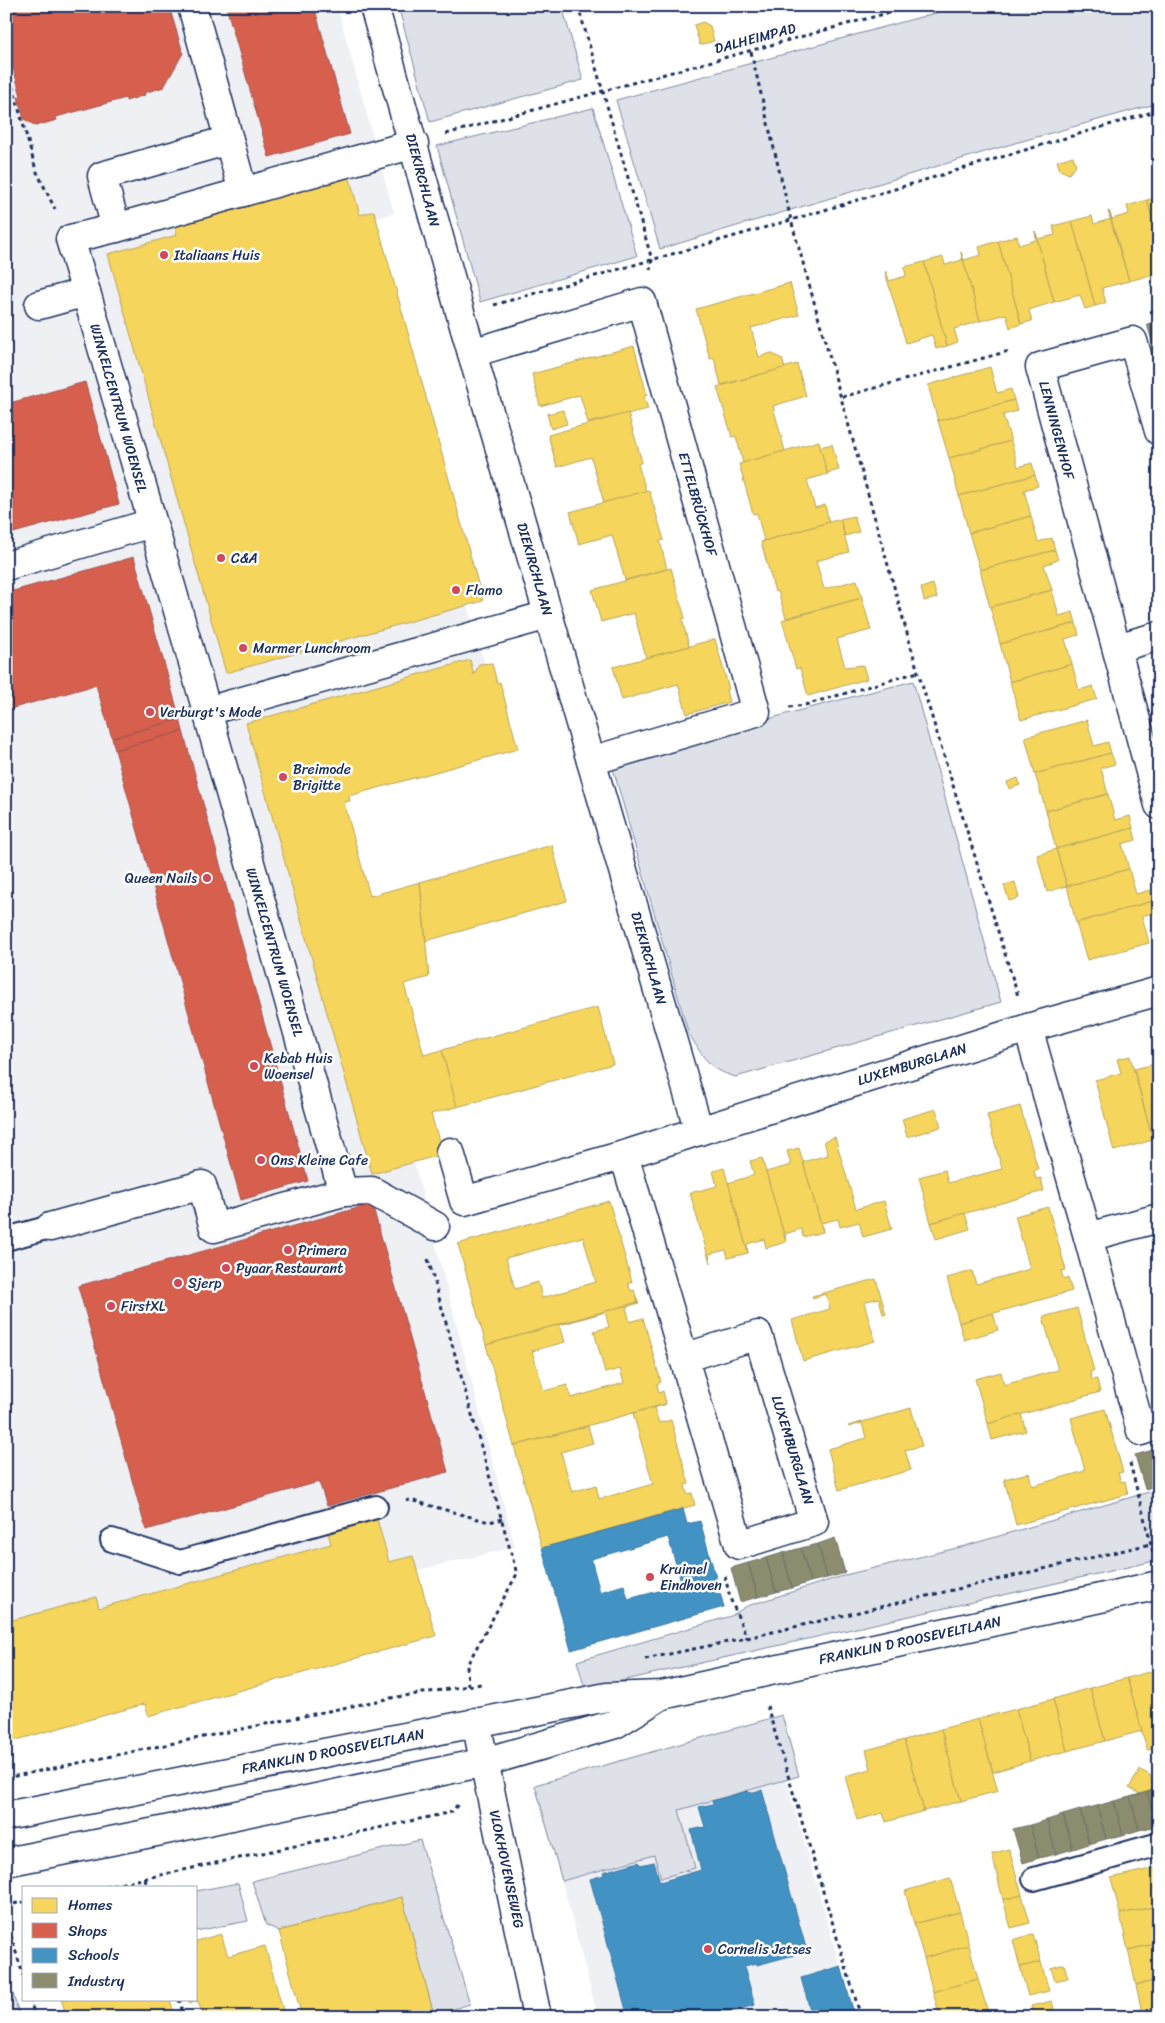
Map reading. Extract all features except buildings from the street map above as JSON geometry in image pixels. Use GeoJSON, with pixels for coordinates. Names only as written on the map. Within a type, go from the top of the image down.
{"type":"FeatureCollection","features":[{"type":"Feature","properties":{"kind":"street"},"geometry":{"type":"LineString","coordinates":[[192,6],[243,192]]}},
{"type":"Feature","properties":{"kind":"street","name":"DIEKIRCHLAAN"},"geometry":{"type":"LineString","coordinates":[[374,6],[462,319],[699,1131]]}},
{"type":"Feature","properties":{"kind":"street"},"geometry":{"type":"LineString","coordinates":[[116,228],[102,176],[228,140]]}},
{"type":"Feature","properties":{"kind":"street"},"geometry":{"type":"LineString","coordinates":[[70,239],[116,228],[414,144]]}},
{"type":"Feature","properties":{"kind":"street","name":"WINKELCENTRUM WOENSEL"},"geometry":{"type":"LineString","coordinates":[[70,239],[207,711],[343,1192]]}},
{"type":"Feature","properties":{"kind":"street"},"geometry":{"type":"LineString","coordinates":[[38,305],[86,292]]}},
{"type":"Feature","properties":{"kind":"street","name":"ETTELBRÜCKHOF"},"geometry":{"type":"LineString","coordinates":[[472,353],[642,302],[756,712]]}},
{"type":"Feature","properties":{"kind":"street","name":"LENNINGENHOF"},"geometry":{"type":"LineString","coordinates":[[1159,431],[1133,341],[1040,367],[1118,648],[1159,805]]}},
{"type":"Feature","properties":{"kind":"street"},"geometry":{"type":"LineString","coordinates":[[6,566],[152,524]]}},
{"type":"Feature","properties":{"kind":"street"},"geometry":{"type":"LineString","coordinates":[[207,711],[548,615]]}},
{"type":"Feature","properties":{"kind":"street"},"geometry":{"type":"LineString","coordinates":[[1118,648],[1159,636]]}},
{"type":"Feature","properties":{"kind":"street"},"geometry":{"type":"LineString","coordinates":[[591,761],[756,712]]}},
{"type":"Feature","properties":{"kind":"street","name":"LUXEMBURGLAAN"},"geometry":{"type":"LineString","coordinates":[[450,1152],[464,1201],[624,1155],[1028,1028],[1159,991]]}},
{"type":"Feature","properties":{"kind":"street"},"geometry":{"type":"LineString","coordinates":[[1028,1028],[1088,1237],[1150,1428]]}},
{"type":"Feature","properties":{"kind":"street"},"geometry":{"type":"LineString","coordinates":[[624,1155],[739,1545]]}},
{"type":"Feature","properties":{"kind":"street"},"geometry":{"type":"LineString","coordinates":[[50,1227],[202,1185],[214,1228],[343,1192],[372,1191],[435,1226]]}},
{"type":"Feature","properties":{"kind":"street"},"geometry":{"type":"LineString","coordinates":[[1088,1237],[1159,1218]]}},
{"type":"Feature","properties":{"kind":"street","name":"LUXEMBURGLAAN"},"geometry":{"type":"LineString","coordinates":[[683,1358],[758,1335],[814,1522],[739,1545]]}},
{"type":"Feature","properties":{"kind":"street","name":"FRANKLIN D ROOSEVELTLAAN"},"geometry":{"type":"LineString","coordinates":[[6,1816],[607,1697],[662,1695],[1159,1585]]}},
{"type":"Feature","properties":{"kind":"street","name":"FRANKLIN D ROOSEVELTLAAN"},"geometry":{"type":"LineString","coordinates":[[6,1862],[161,1832],[485,1762],[615,1724],[662,1695]]}},
{"type":"Feature","properties":{"kind":"street","name":"VLOKHOVENSEWEG"},"geometry":{"type":"LineString","coordinates":[[476,1722],[537,2017]]}},
{"type":"Feature","properties":{"kind":"lane"},"geometry":{"type":"LineString","coordinates":[[6,1239],[50,1227]]}},
{"type":"Feature","properties":{"kind":"lane"},"geometry":{"type":"LineString","coordinates":[[112,1540],[180,1562],[376,1507]]}},
{"type":"Feature","properties":{"kind":"lane"},"geometry":{"type":"LineString","coordinates":[[1034,1880],[1159,1844]]}},
{"type":"Feature","properties":{"kind":"path"},"geometry":{"type":"LineString","coordinates":[[578,6],[652,260]]}},
{"type":"Feature","properties":{"kind":"path","name":"DALHEIMPAD"},"geometry":{"type":"LineString","coordinates":[[414,144],[603,90],[751,52],[913,6]]}},
{"type":"Feature","properties":{"kind":"path"},"geometry":{"type":"LineString","coordinates":[[751,52],[791,220],[918,672],[1028,1028]]}},
{"type":"Feature","properties":{"kind":"path"},"geometry":{"type":"LineString","coordinates":[[6,63],[36,170],[70,239]]}},
{"type":"Feature","properties":{"kind":"path"},"geometry":{"type":"LineString","coordinates":[[462,319],[484,308],[791,220],[1159,110]]}},
{"type":"Feature","properties":{"kind":"path"},"geometry":{"type":"LineString","coordinates":[[1149,312],[1159,309]]}},
{"type":"Feature","properties":{"kind":"path"},"geometry":{"type":"LineString","coordinates":[[842,397],[1015,349]]}},
{"type":"Feature","properties":{"kind":"path"},"geometry":{"type":"LineString","coordinates":[[756,712],[805,705],[918,672]]}},
{"type":"Feature","properties":{"kind":"path"},"geometry":{"type":"LineString","coordinates":[[435,1226],[429,1238],[427,1254],[430,1271],[517,1574],[467,1664],[468,1686],[476,1722]]}},
{"type":"Feature","properties":{"kind":"path"},"geometry":{"type":"LineString","coordinates":[[1150,1428],[1127,1452],[1154,1553]]}},
{"type":"Feature","properties":{"kind":"path"},"geometry":{"type":"LineString","coordinates":[[376,1507],[410,1500],[489,1522],[502,1519]]}},
{"type":"Feature","properties":{"kind":"path"},"geometry":{"type":"LineString","coordinates":[[739,1545],[724,1572],[730,1598],[751,1650],[861,2017]]}},
{"type":"Feature","properties":{"kind":"path"},"geometry":{"type":"LineString","coordinates":[[112,1886],[452,1812],[485,1762]]}},
{"type":"Feature","properties":{"kind":"path"},"geometry":{"type":"LineString","coordinates":[[145,1880],[147,1886]]}},
{"type":"Feature","properties":{"kind":"path"},"geometry":{"type":"LineString","coordinates":[[6,1905],[22,1902]]}},
{"type":"Feature","properties":{"kind":"path"},"geometry":{"type":"LineString","coordinates":[[6,1920],[22,1972]]}},
{"type":"Feature","properties":{"kind":"path"},"geometry":{"type":"LineString","coordinates":[[30,2000],[36,2017]]}},
{"type":"Feature","properties":{"kind":"path"},"geometry":{"type":"LineString","coordinates":[[179,2000],[184,2017]]}},
{"type":"Feature","properties":{"kind":"shaded area"},"geometry":{"type":"Polygon","coordinates":[[[6,6],[337,6],[394,213],[228,269],[456,568],[496,701],[298,754],[406,1132],[515,1547],[6,1668],[6,6]]]}},
{"type":"Feature","properties":{"kind":"shaded area"},"geometry":{"type":"Polygon","coordinates":[[[398,6],[562,6],[583,80],[430,122],[398,6]]]}},
{"type":"Feature","properties":{"kind":"shaded area"},"geometry":{"type":"Polygon","coordinates":[[[961,6],[1159,6],[1159,103],[1015,143],[660,249],[616,100],[961,6]]]}},
{"type":"Feature","properties":{"kind":"shaded area"},"geometry":{"type":"Polygon","coordinates":[[[593,108],[637,256],[480,302],[437,146],[593,108]]]}},
{"type":"Feature","properties":{"kind":"shaded area"},"geometry":{"type":"Polygon","coordinates":[[[913,681],[1001,1002],[736,1077],[726,1074],[712,1066],[697,1048],[688,1032],[612,765],[786,714],[913,681]]]}},
{"type":"Feature","properties":{"kind":"shaded area"},"geometry":{"type":"Polygon","coordinates":[[[1159,1489],[1159,1560],[585,1689],[577,1661],[731,1616],[747,1606],[849,1574],[965,1546],[1159,1489]]]}},
{"type":"Feature","properties":{"kind":"shaded area"},"geometry":{"type":"Polygon","coordinates":[[[782,1715],[799,1776],[679,1810],[695,1868],[661,1878],[654,1855],[562,1881],[535,1785],[782,1715]]]}},
{"type":"Feature","properties":{"kind":"shaded area","name":"Cornelis Jetses"},"geometry":{"type":"Polygon","coordinates":[[[786,1780],[855,2017],[598,2017],[562,1881],[654,1855],[695,1868],[679,1810],[786,1780]]]}},
{"type":"Feature","properties":{"kind":"shaded area"},"geometry":{"type":"Polygon","coordinates":[[[420,1840],[470,2004],[434,2015],[402,1897],[279,1931],[266,1925],[252,1881],[420,1840]]]}},
{"type":"Feature","properties":{"kind":"shaded area"},"geometry":{"type":"Polygon","coordinates":[[[238,1883],[248,1921],[198,1931],[198,1891],[238,1883]]]}},
{"type":"Feature","properties":{"kind":"shaded area"},"geometry":{"type":"Polygon","coordinates":[[[6,1971],[20,2017],[6,2017],[6,1971]]]}},
{"type":"Feature","properties":{"kind":"place","name":"Italiaans Huis"},"geometry":{"type":"Point","coordinates":[164,255]}},
{"type":"Feature","properties":{"kind":"place","name":"C&A"},"geometry":{"type":"Point","coordinates":[221,558]}},
{"type":"Feature","properties":{"kind":"place","name":"Flamo"},"geometry":{"type":"Point","coordinates":[456,590]}},
{"type":"Feature","properties":{"kind":"place","name":"Marmer Lunchroom"},"geometry":{"type":"Point","coordinates":[243,648]}},
{"type":"Feature","properties":{"kind":"place","name":"Verburgt's Mode"},"geometry":{"type":"Point","coordinates":[150,712]}},
{"type":"Feature","properties":{"kind":"place","name":"Breimode Brigitte"},"geometry":{"type":"Point","coordinates":[283,777]}},
{"type":"Feature","properties":{"kind":"place","name":"Queen Nails"},"geometry":{"type":"Point","coordinates":[207,878]}},
{"type":"Feature","properties":{"kind":"place","name":"Kebab Huis Woensel"},"geometry":{"type":"Point","coordinates":[254,1066]}},
{"type":"Feature","properties":{"kind":"place","name":"Ons Kleine Cafe"},"geometry":{"type":"Point","coordinates":[261,1160]}},
{"type":"Feature","properties":{"kind":"place","name":"Primera"},"geometry":{"type":"Point","coordinates":[288,1250]}},
{"type":"Feature","properties":{"kind":"place","name":"Pyaar Restaurant"},"geometry":{"type":"Point","coordinates":[226,1268]}},
{"type":"Feature","properties":{"kind":"place","name":"Sjerp"},"geometry":{"type":"Point","coordinates":[178,1283]}},
{"type":"Feature","properties":{"kind":"place","name":"FirstXL"},"geometry":{"type":"Point","coordinates":[111,1306]}},
{"type":"Feature","properties":{"kind":"place","name":"Kruimel Eindhoven"},"geometry":{"type":"Point","coordinates":[650,1577]}},
{"type":"Feature","properties":{"kind":"place","name":"Cornelis Jetses"},"geometry":{"type":"Point","coordinates":[708,1949]}}]}
